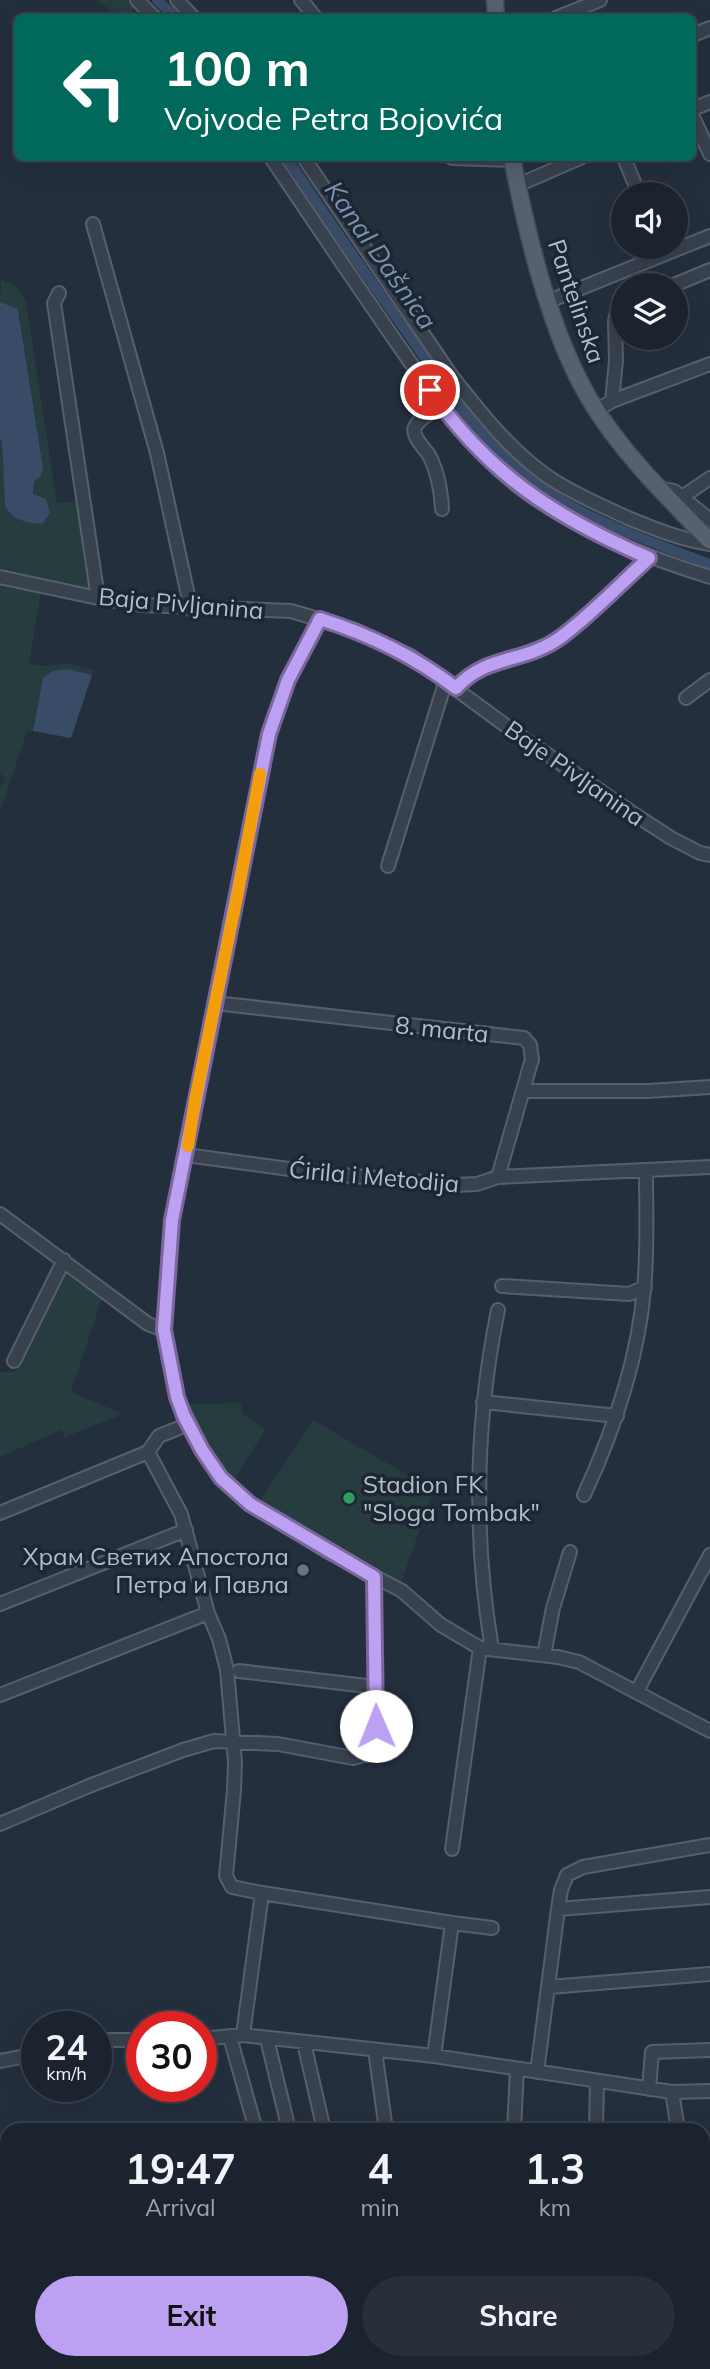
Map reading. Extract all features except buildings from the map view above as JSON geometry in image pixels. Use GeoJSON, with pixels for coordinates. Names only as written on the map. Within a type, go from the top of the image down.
{"type":"FeatureCollection","features":[{"type":"Feature","properties":{"kind":"main road","name":"Pantelinska"},"geometry":{"type":"LineString","coordinates":[[512,161],[549,301],[569,354],[597,410],[659,488],[710,542]]}},
{"type":"Feature","properties":{"kind":"street"},"geometry":{"type":"LineString","coordinates":[[137,0],[151,14]]}},
{"type":"Feature","properties":{"kind":"street"},"geometry":{"type":"LineString","coordinates":[[177,0],[190,14]]}},
{"type":"Feature","properties":{"kind":"street"},"geometry":{"type":"LineString","coordinates":[[301,0],[313,14]]}},
{"type":"Feature","properties":{"kind":"street"},"geometry":{"type":"LineString","coordinates":[[566,14],[600,0]]}},
{"type":"Feature","properties":{"kind":"street"},"geometry":{"type":"LineString","coordinates":[[696,124],[710,154]]}},
{"type":"Feature","properties":{"kind":"street"},"geometry":{"type":"LineString","coordinates":[[273,161],[441,406],[487,458],[522,490],[600,537],[649,558],[710,577]]}},
{"type":"Feature","properties":{"kind":"street"},"geometry":{"type":"LineString","coordinates":[[306,161],[451,375],[511,444],[554,480],[592,502],[681,538],[710,542]]}},
{"type":"Feature","properties":{"kind":"street"},"geometry":{"type":"LineString","coordinates":[[518,185],[573,161]]}},
{"type":"Feature","properties":{"kind":"street"},"geometry":{"type":"LineString","coordinates":[[625,161],[634,182]]}},
{"type":"Feature","properties":{"kind":"street"},"geometry":{"type":"LineString","coordinates":[[93,225],[157,453],[191,609]]}},
{"type":"Feature","properties":{"kind":"street"},"geometry":{"type":"LineString","coordinates":[[549,301],[710,236]]}},
{"type":"Feature","properties":{"kind":"street"},"geometry":{"type":"LineString","coordinates":[[688,279],[710,270]]}},
{"type":"Feature","properties":{"kind":"street"},"geometry":{"type":"LineString","coordinates":[[59,293],[54,303],[55,313],[98,598]]}},
{"type":"Feature","properties":{"kind":"street","name":"Pantelinska"},"geometry":{"type":"LineString","coordinates":[[612,401],[616,350]]}},
{"type":"Feature","properties":{"kind":"street"},"geometry":{"type":"LineString","coordinates":[[597,410],[612,401],[710,364]]}},
{"type":"Feature","properties":{"kind":"street"},"geometry":{"type":"LineString","coordinates":[[441,406],[422,418],[414,427],[414,433],[430,457],[441,488],[442,509]]}},
{"type":"Feature","properties":{"kind":"street"},"geometry":{"type":"LineString","coordinates":[[682,497],[710,478]]}},
{"type":"Feature","properties":{"kind":"street"},"geometry":{"type":"LineString","coordinates":[[659,488],[674,491],[710,519]]}},
{"type":"Feature","properties":{"kind":"street"},"geometry":{"type":"LineString","coordinates":[[388,866],[451,684],[481,668],[535,652],[561,637],[649,558]]}},
{"type":"Feature","properties":{"kind":"street","name":"Baja Pivljanina"},"geometry":{"type":"LineString","coordinates":[[0,576],[143,605],[291,611],[320,619]]}},
{"type":"Feature","properties":{"kind":"street"},"geometry":{"type":"LineString","coordinates":[[320,619],[288,680],[269,734],[172,1220],[164,1330],[177,1397],[208,1460],[236,1494],[328,1552],[402,1591],[441,1625],[486,1649],[579,1662],[710,1731]]}},
{"type":"Feature","properties":{"kind":"street","name":"Baje Pivljanina"},"geometry":{"type":"LineString","coordinates":[[320,619],[389,644],[451,684],[513,731],[637,816],[671,838],[700,853],[710,855]]}},
{"type":"Feature","properties":{"kind":"street"},"geometry":{"type":"LineString","coordinates":[[686,698],[710,680]]}},
{"type":"Feature","properties":{"kind":"street","name":"8. marta"},"geometry":{"type":"LineString","coordinates":[[215,1003],[524,1038],[530,1045],[532,1059],[498,1177]]}},
{"type":"Feature","properties":{"kind":"street"},"geometry":{"type":"LineString","coordinates":[[524,1091],[648,1091],[710,1087]]}},
{"type":"Feature","properties":{"kind":"street","name":"Ćirila i Metodija"},"geometry":{"type":"LineString","coordinates":[[186,1155],[319,1173],[455,1185],[477,1184],[498,1177],[710,1167]]}},
{"type":"Feature","properties":{"kind":"street"},"geometry":{"type":"LineString","coordinates":[[584,1495],[617,1416],[637,1339],[645,1287],[646,1170]]}},
{"type":"Feature","properties":{"kind":"street"},"geometry":{"type":"LineString","coordinates":[[0,1214],[148,1324],[164,1330]]}},
{"type":"Feature","properties":{"kind":"street"},"geometry":{"type":"LineString","coordinates":[[14,1361],[64,1260]]}},
{"type":"Feature","properties":{"kind":"street"},"geometry":{"type":"LineString","coordinates":[[502,1286],[628,1294],[645,1287]]}},
{"type":"Feature","properties":{"kind":"street"},"geometry":{"type":"LineString","coordinates":[[452,1849],[486,1649],[478,1526],[479,1457],[483,1402],[498,1310]]}},
{"type":"Feature","properties":{"kind":"street"},"geometry":{"type":"LineString","coordinates":[[483,1402],[617,1416]]}},
{"type":"Feature","properties":{"kind":"street"},"geometry":{"type":"LineString","coordinates":[[0,1513],[148,1452],[159,1436],[189,1424]]}},
{"type":"Feature","properties":{"kind":"street"},"geometry":{"type":"LineString","coordinates":[[148,1452],[181,1514],[226,1670],[234,1762],[226,1876],[232,1887],[262,1894],[492,1928]]}},
{"type":"Feature","properties":{"kind":"street"},"geometry":{"type":"LineString","coordinates":[[0,1604],[186,1530]]}},
{"type":"Feature","properties":{"kind":"street"},"geometry":{"type":"LineString","coordinates":[[544,1655],[558,1588],[570,1552]]}},
{"type":"Feature","properties":{"kind":"street"},"geometry":{"type":"LineString","coordinates":[[637,1691],[710,1555]]}},
{"type":"Feature","properties":{"kind":"street"},"geometry":{"type":"LineString","coordinates":[[0,1824],[89,1786],[214,1741],[278,1744],[353,1758],[371,1753],[376,1745],[374,1577]]}},
{"type":"Feature","properties":{"kind":"street"},"geometry":{"type":"LineString","coordinates":[[0,1695],[208,1613]]}},
{"type":"Feature","properties":{"kind":"street"},"geometry":{"type":"LineString","coordinates":[[239,1671],[375,1687]]}},
{"type":"Feature","properties":{"kind":"street"},"geometry":{"type":"LineString","coordinates":[[537,2072],[558,1909],[567,1874],[583,1867],[710,1845]]}},
{"type":"Feature","properties":{"kind":"street"},"geometry":{"type":"LineString","coordinates":[[255,2123],[236,2036],[262,1894]]}},
{"type":"Feature","properties":{"kind":"street"},"geometry":{"type":"LineString","coordinates":[[558,1909],[710,1897]]}},
{"type":"Feature","properties":{"kind":"street"},"geometry":{"type":"LineString","coordinates":[[434,2056],[452,1923]]}},
{"type":"Feature","properties":{"kind":"street"},"geometry":{"type":"LineString","coordinates":[[548,1987],[710,1974]]}},
{"type":"Feature","properties":{"kind":"street"},"geometry":{"type":"LineString","coordinates":[[217,2038],[236,2036],[434,2056],[672,2092],[710,2091]]}},
{"type":"Feature","properties":{"kind":"street"},"geometry":{"type":"LineString","coordinates":[[267,2039],[287,2123]]}},
{"type":"Feature","properties":{"kind":"street"},"geometry":{"type":"LineString","coordinates":[[304,2043],[322,2123]]}},
{"type":"Feature","properties":{"kind":"street"},"geometry":{"type":"LineString","coordinates":[[375,2050],[385,2123]]}},
{"type":"Feature","properties":{"kind":"street"},"geometry":{"type":"LineString","coordinates":[[649,2089],[652,2052],[710,2050]]}},
{"type":"Feature","properties":{"kind":"street"},"geometry":{"type":"LineString","coordinates":[[0,2061],[21,2057]]}},
{"type":"Feature","properties":{"kind":"street"},"geometry":{"type":"LineString","coordinates":[[514,2123],[517,2069]]}},
{"type":"Feature","properties":{"kind":"street"},"geometry":{"type":"LineString","coordinates":[[596,2123],[597,2082]]}},
{"type":"Feature","properties":{"kind":"street"},"geometry":{"type":"LineString","coordinates":[[672,2092],[677,2123]]}},
{"type":"Feature","properties":{"kind":"green space"},"geometry":{"type":"Polygon","coordinates":[[[96,0],[131,0],[137,7],[128,14],[116,14],[96,0]]]}},
{"type":"Feature","properties":{"kind":"green space"},"geometry":{"type":"Polygon","coordinates":[[[1,280],[16,287],[26,302],[57,503],[80,501],[93,592],[0,572],[0,438],[5,504],[8,511],[33,494],[34,481],[43,468],[19,310],[0,302],[1,280]]]}},
{"type":"Feature","properties":{"kind":"green space"},"geometry":{"type":"Polygon","coordinates":[[[0,582],[41,591],[29,664],[46,666],[67,663],[94,670],[92,675],[67,669],[43,678],[33,731],[27,731],[0,812],[0,786],[5,779],[0,773],[0,582]]]}},
{"type":"Feature","properties":{"kind":"green space"},"geometry":{"type":"Polygon","coordinates":[[[67,1272],[102,1298],[71,1392],[123,1414],[65,1437],[61,1430],[0,1457],[0,1372],[15,1372],[63,1274],[67,1272]]]}},
{"type":"Feature","properties":{"kind":"green space"},"geometry":{"type":"Polygon","coordinates":[[[241,1403],[243,1414],[265,1430],[232,1483],[209,1451],[185,1404],[241,1403]]]}},
{"type":"Feature","properties":{"kind":"green space","name":"Stadion FK \"Sloga Tombak\""},"geometry":{"type":"Polygon","coordinates":[[[313,1420],[433,1490],[401,1583],[260,1501],[313,1420]]]}},
{"type":"Feature","properties":{"kind":"water"},"geometry":{"type":"Polygon","coordinates":[[[0,302],[18,309],[43,468],[40,477],[34,481],[33,494],[46,499],[50,513],[42,524],[25,522],[15,517],[5,505],[0,438],[0,302]]]}},
{"type":"Feature","properties":{"kind":"water"},"geometry":{"type":"Polygon","coordinates":[[[67,669],[92,675],[71,738],[33,731],[43,678],[53,671],[67,669]]]}},
{"type":"Feature","properties":{"kind":"waterway","name":"Kanal Dašnica"},"geometry":{"type":"LineString","coordinates":[[157,0],[172,14]]}},
{"type":"Feature","properties":{"kind":"waterway","name":"Kanal Dašnica"},"geometry":{"type":"LineString","coordinates":[[289,161],[437,376],[472,422],[512,464],[577,509],[633,535],[710,564]]}},
{"type":"Feature","properties":{"kind":"slow traffic"},"geometry":{"type":"LineString","coordinates":[[188,1146],[260,774]]}},
{"type":"Feature","properties":{"kind":"place","name":"Stadion FK \"Sloga Tombak\""},"geometry":{"type":"Point","coordinates":[349,1498]}},
{"type":"Feature","properties":{"kind":"place","name":"Храм Светих Апостола Петра и Павла"},"geometry":{"type":"Point","coordinates":[303,1570]}},
{"type":"Feature","properties":{"kind":"route"},"geometry":{"type":"LineString","coordinates":[[376,1726],[374,1577],[250,1504],[221,1478],[184,1416],[177,1397],[164,1330],[172,1220],[269,734],[288,680],[320,619],[389,644],[456,688],[464,679],[487,665],[535,652],[561,637],[649,558],[600,537],[522,490],[487,458],[430,390]]}}]}
